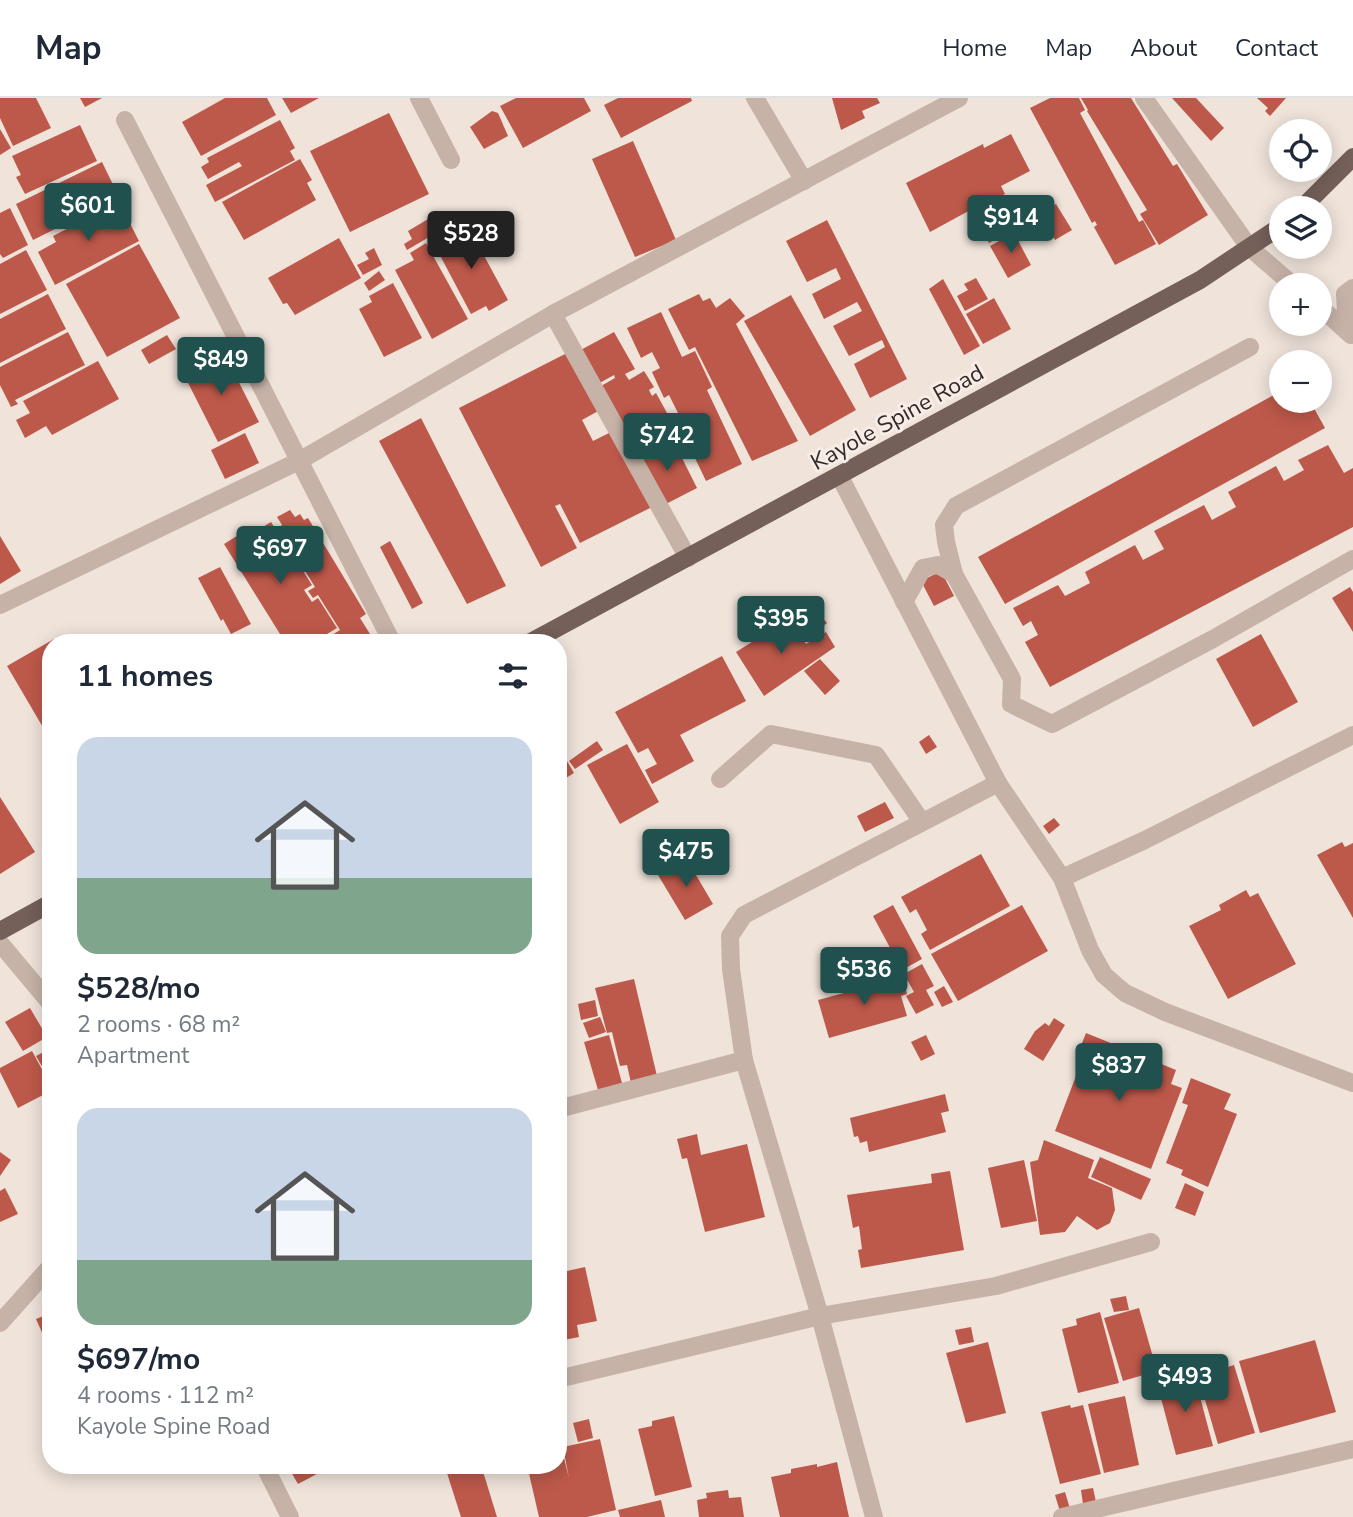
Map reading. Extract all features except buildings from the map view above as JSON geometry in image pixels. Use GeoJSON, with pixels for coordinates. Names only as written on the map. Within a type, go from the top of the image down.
{"type":"FeatureCollection","features":[{"type":"Feature","properties":{"kind":"main road"},"geometry":{"type":"LineString","coordinates":[[1314,196],[1353,157]]}},
{"type":"Feature","properties":{"kind":"main road","name":"Kayole Spine Road"},"geometry":{"type":"LineString","coordinates":[[546,634],[1200,280],[1269,234]]}},
{"type":"Feature","properties":{"kind":"main road"},"geometry":{"type":"LineString","coordinates":[[0,931],[42,908]]}},
{"type":"Feature","properties":{"kind":"street"},"geometry":{"type":"LineString","coordinates":[[419,98],[451,160]]}},
{"type":"Feature","properties":{"kind":"street"},"geometry":{"type":"LineString","coordinates":[[755,98],[804,181]]}},
{"type":"Feature","properties":{"kind":"street"},"geometry":{"type":"LineString","coordinates":[[0,605],[299,461],[553,314],[959,98]]}},
{"type":"Feature","properties":{"kind":"street"},"geometry":{"type":"LineString","coordinates":[[1144,98],[1249,247],[1279,273]]}},
{"type":"Feature","properties":{"kind":"street"},"geometry":{"type":"LineString","coordinates":[[125,120],[388,634]]}},
{"type":"Feature","properties":{"kind":"street"},"geometry":{"type":"LineString","coordinates":[[1350,334],[1345,295],[1353,288]]}},
{"type":"Feature","properties":{"kind":"street"},"geometry":{"type":"LineString","coordinates":[[553,314],[688,558]]}},
{"type":"Feature","properties":{"kind":"street"},"geometry":{"type":"LineString","coordinates":[[1332,318],[1350,334]]}},
{"type":"Feature","properties":{"kind":"street"},"geometry":{"type":"LineString","coordinates":[[1250,347],[956,506],[944,525],[954,574],[1012,679],[1011,704],[1052,724],[1213,639],[1353,559]]}},
{"type":"Feature","properties":{"kind":"street"},"geometry":{"type":"LineString","coordinates":[[840,477],[998,783],[1062,878],[1094,958],[1104,975],[1125,993],[1178,1017],[1353,1083]]}},
{"type":"Feature","properties":{"kind":"street"},"geometry":{"type":"LineString","coordinates":[[904,602],[923,568],[938,565],[954,574]]}},
{"type":"Feature","properties":{"kind":"street"},"geometry":{"type":"LineString","coordinates":[[720,779],[771,734],[876,755],[922,822]]}},
{"type":"Feature","properties":{"kind":"street"},"geometry":{"type":"LineString","coordinates":[[1062,878],[1146,840],[1353,736]]}},
{"type":"Feature","properties":{"kind":"street"},"geometry":{"type":"LineString","coordinates":[[874,1517],[820,1316],[744,1060],[731,969],[730,936],[744,915],[998,783]]}},
{"type":"Feature","properties":{"kind":"street"},"geometry":{"type":"LineString","coordinates":[[0,943],[42,993]]}},
{"type":"Feature","properties":{"kind":"street"},"geometry":{"type":"LineString","coordinates":[[567,1107],[744,1060]]}},
{"type":"Feature","properties":{"kind":"street"},"geometry":{"type":"LineString","coordinates":[[567,1377],[820,1316],[996,1286],[1151,1242]]}},
{"type":"Feature","properties":{"kind":"street"},"geometry":{"type":"LineString","coordinates":[[0,1323],[42,1276]]}},
{"type":"Feature","properties":{"kind":"street"},"geometry":{"type":"LineString","coordinates":[[1062,1517],[1353,1449]]}},
{"type":"Feature","properties":{"kind":"street"},"geometry":{"type":"LineString","coordinates":[[268,1474],[290,1517]]}}]}
